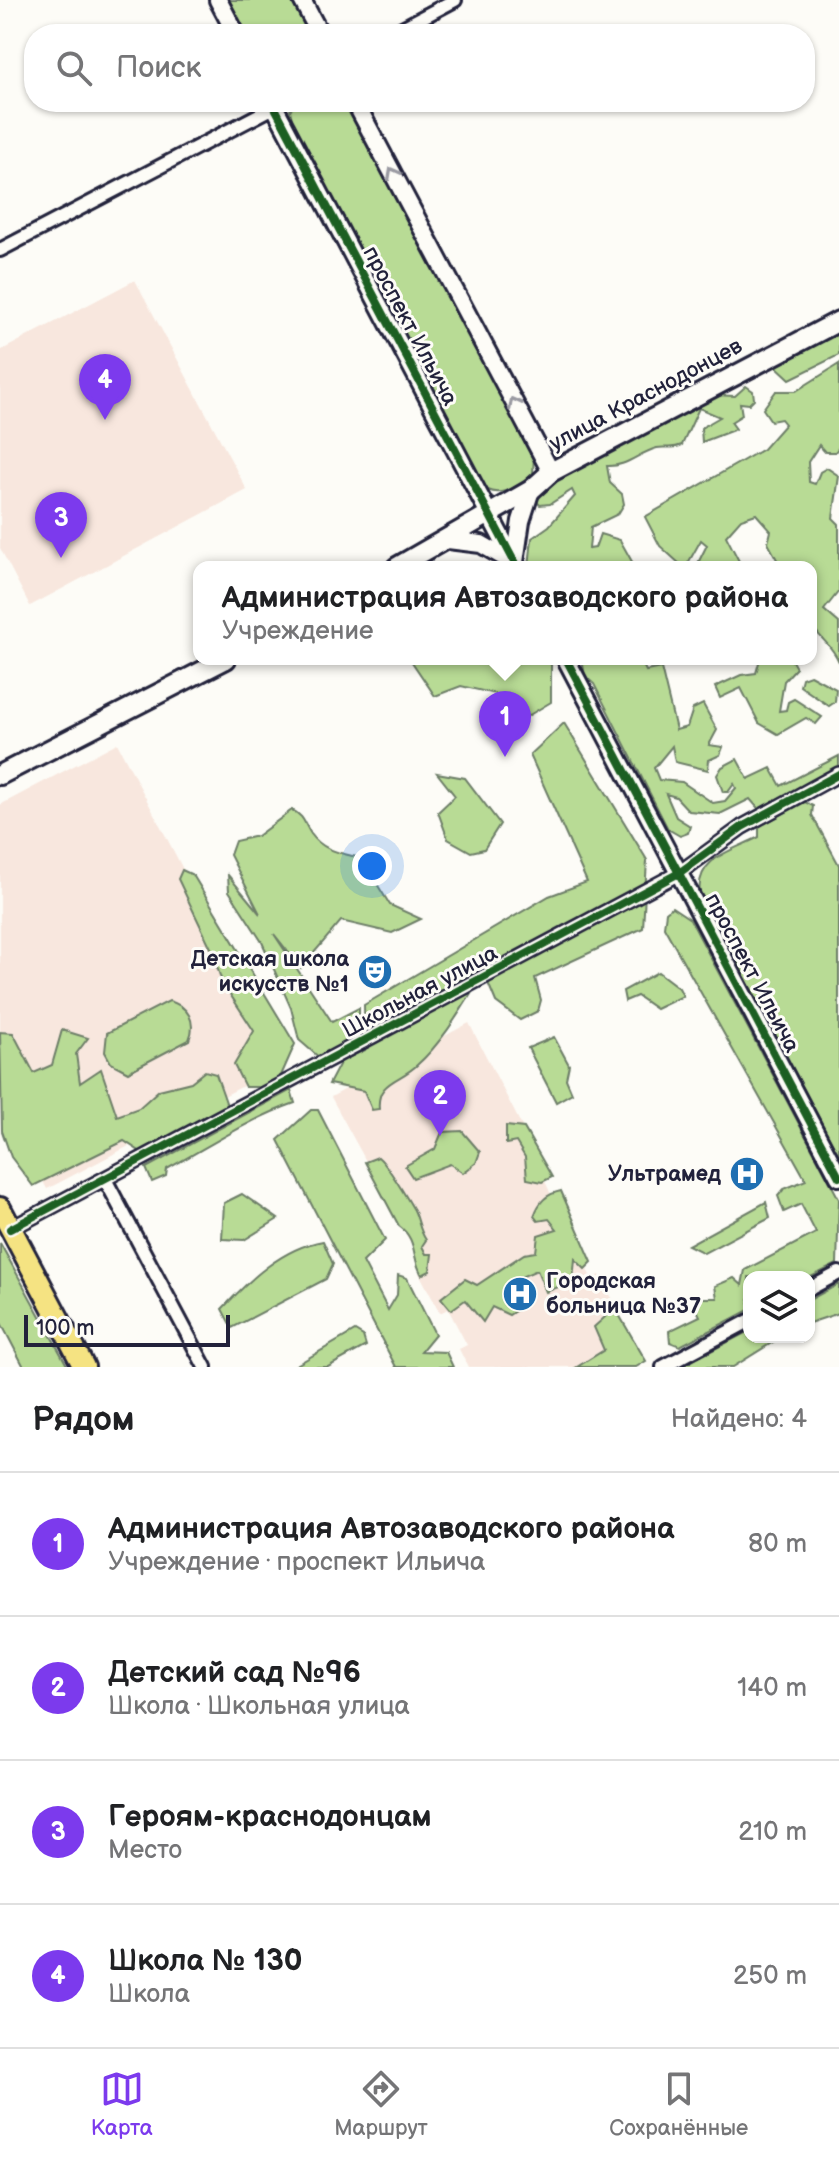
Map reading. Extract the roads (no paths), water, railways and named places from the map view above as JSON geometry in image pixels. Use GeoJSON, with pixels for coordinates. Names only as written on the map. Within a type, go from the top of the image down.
{"type":"FeatureCollection","features":[{"type":"Feature","properties":{"kind":"main road","name":"улица Краснодонцев"},"geometry":{"type":"LineString","coordinates":[[408,561],[531,490],[551,472],[839,321]]}},
{"type":"Feature","properties":{"kind":"main road"},"geometry":{"type":"LineString","coordinates":[[0,775],[214,665]]}},
{"type":"Feature","properties":{"kind":"main road"},"geometry":{"type":"LineString","coordinates":[[0,1208],[84,1367]]}},
{"type":"Feature","properties":{"kind":"street"},"geometry":{"type":"LineString","coordinates":[[218,0],[231,24]]}},
{"type":"Feature","properties":{"kind":"street"},"geometry":{"type":"LineString","coordinates":[[302,0],[315,24]]}},
{"type":"Feature","properties":{"kind":"street"},"geometry":{"type":"LineString","coordinates":[[410,24],[455,0]]}},
{"type":"Feature","properties":{"kind":"street"},"geometry":{"type":"LineString","coordinates":[[0,250],[261,112]]}},
{"type":"Feature","properties":{"kind":"street","name":"проспект Ильича"},"geometry":{"type":"LineString","coordinates":[[280,112],[514,561]]}},
{"type":"Feature","properties":{"kind":"street"},"geometry":{"type":"LineString","coordinates":[[360,112],[551,472]]}},
{"type":"Feature","properties":{"kind":"street"},"geometry":{"type":"LineString","coordinates":[[516,561],[521,521],[531,490]]}},
{"type":"Feature","properties":{"kind":"street"},"geometry":{"type":"LineString","coordinates":[[448,540],[481,544],[509,561]]}},
{"type":"Feature","properties":{"kind":"street","name":"проспект Ильича"},"geometry":{"type":"LineString","coordinates":[[569,665],[839,1177]]}},
{"type":"Feature","properties":{"kind":"street","name":"Школьная улица"},"geometry":{"type":"LineString","coordinates":[[10,1229],[679,873],[742,827],[839,774]]}},
{"type":"Feature","properties":{"kind":"street"},"geometry":{"type":"LineString","coordinates":[[105,1179],[205,1367]]}},
{"type":"Feature","properties":{"kind":"street"},"geometry":{"type":"LineString","coordinates":[[815,1286],[839,1273]]}},
{"type":"Feature","properties":{"kind":"street"},"geometry":{"type":"LineString","coordinates":[[663,1367],[743,1324]]}},
{"type":"Feature","properties":{"kind":"place","name":"Школа № 130"},"geometry":{"type":"Point","coordinates":[105,420]}},
{"type":"Feature","properties":{"kind":"place","name":"Героям-краснодонцам"},"geometry":{"type":"Point","coordinates":[61,558]}},
{"type":"Feature","properties":{"kind":"place","name":"Администрация Автозаводского района"},"geometry":{"type":"Point","coordinates":[505,757]}},
{"type":"Feature","properties":{"kind":"place","name":"Детская школа искусств №1"},"geometry":{"type":"Point","coordinates":[375,972]}},
{"type":"Feature","properties":{"kind":"place","name":"Детский сад №96"},"geometry":{"type":"Point","coordinates":[440,1136]}},
{"type":"Feature","properties":{"kind":"place","name":"Ультрамед"},"geometry":{"type":"Point","coordinates":[747,1174]}},
{"type":"Feature","properties":{"kind":"place","name":"Городская больница №37"},"geometry":{"type":"Point","coordinates":[520,1294]}}]}
